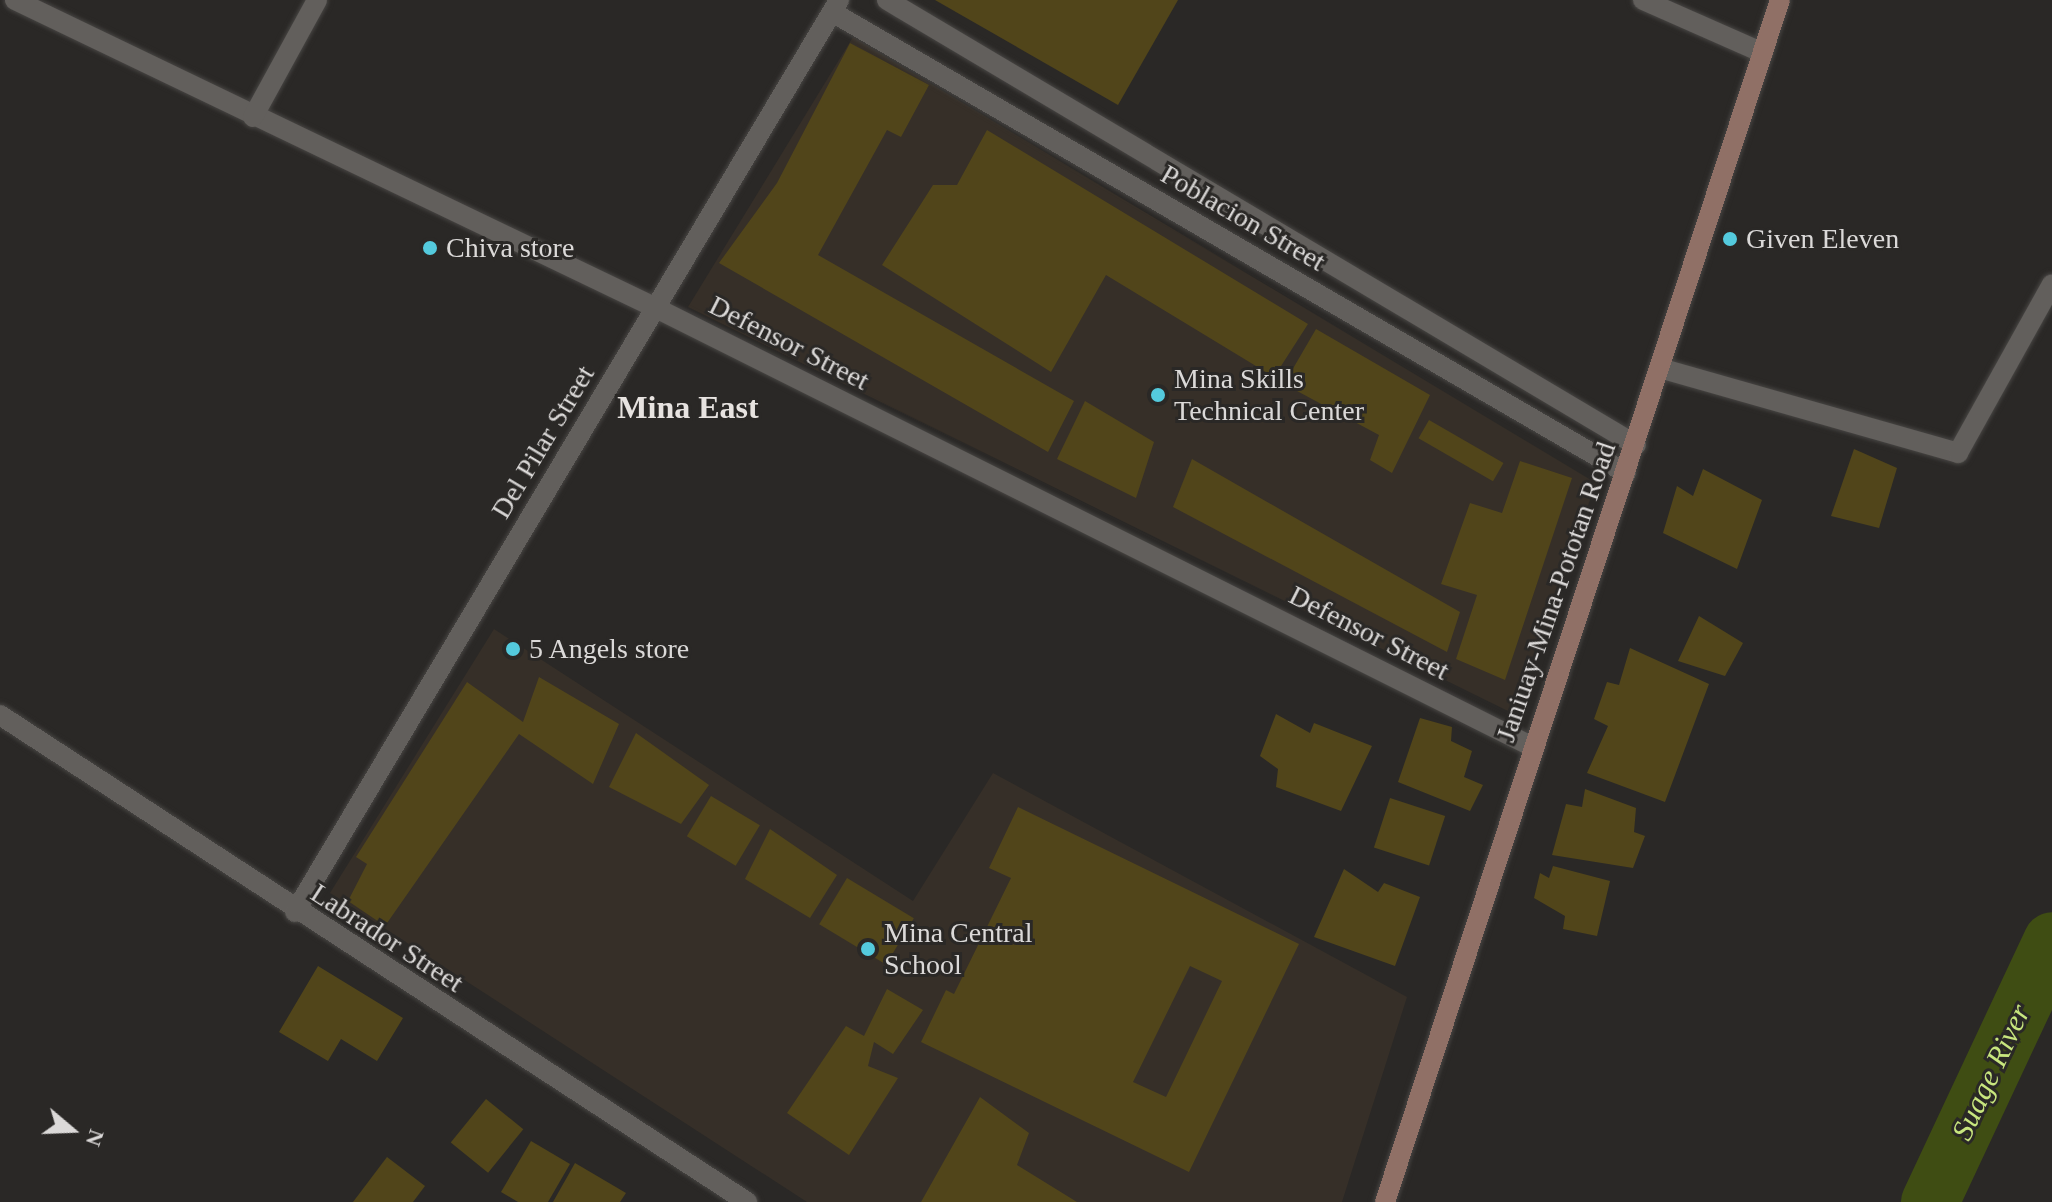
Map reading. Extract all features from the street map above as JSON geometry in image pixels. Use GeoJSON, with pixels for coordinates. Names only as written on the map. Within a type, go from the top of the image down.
{"type":"FeatureCollection","features":[{"type":"Feature","properties":{"kind":"main road","name":"Janiuay-Mina-Pototan Road"},"geometry":{"type":"LineString","coordinates":[[1385,1202],[1780,0]]}},
{"type":"Feature","properties":{"kind":"street","name":"Defensor Street"},"geometry":{"type":"LineString","coordinates":[[15,0],[656,308],[1533,747]]}},
{"type":"Feature","properties":{"kind":"street"},"geometry":{"type":"LineString","coordinates":[[253,117],[317,0]]}},
{"type":"Feature","properties":{"kind":"street","name":"Poblacion Street"},"geometry":{"type":"LineString","coordinates":[[887,0],[1636,445]]}},
{"type":"Feature","properties":{"kind":"street"},"geometry":{"type":"LineString","coordinates":[[1643,0],[1763,53]]}},
{"type":"Feature","properties":{"kind":"street","name":"Poblacion Street"},"geometry":{"type":"LineString","coordinates":[[835,6],[1626,473]]}},
{"type":"Feature","properties":{"kind":"street","name":"Del Pilar Street"},"geometry":{"type":"LineString","coordinates":[[295,912],[835,6]]}},
{"type":"Feature","properties":{"kind":"street"},"geometry":{"type":"LineString","coordinates":[[1660,368],[1958,453],[2052,284]]}},
{"type":"Feature","properties":{"kind":"street","name":"Labrador Street"},"geometry":{"type":"LineString","coordinates":[[0,715],[295,912],[747,1202]]}},
{"type":"Feature","properties":{"kind":"shaded area","name":"Mina Skills Technical Center"},"geometry":{"type":"Polygon","coordinates":[[[853,37],[1596,483],[1514,714],[688,307],[853,37]]]}},
{"type":"Feature","properties":{"kind":"shaded area","name":"Mina Central School"},"geometry":{"type":"Polygon","coordinates":[[[494,629],[913,901],[993,773],[1407,997],[1342,1202],[807,1202],[330,893],[494,629]]]}},
{"type":"Feature","properties":{"kind":"building"},"geometry":{"type":"Polygon","coordinates":[[[935,0],[1178,0],[1118,105],[935,0]]]}},
{"type":"Feature","properties":{"kind":"building"},"geometry":{"type":"Polygon","coordinates":[[[850,43],[929,85],[901,137],[887,130],[818,255],[1074,401],[1048,452],[719,263],[777,183],[850,43]]]}},
{"type":"Feature","properties":{"kind":"building"},"geometry":{"type":"Polygon","coordinates":[[[987,130],[1308,324],[1274,377],[1106,275],[1051,372],[882,265],[933,185],[957,185],[987,130]]]}},
{"type":"Feature","properties":{"kind":"building"},"geometry":{"type":"Polygon","coordinates":[[[1316,329],[1430,395],[1392,473],[1370,460],[1379,435],[1284,384],[1316,329]]]}},
{"type":"Feature","properties":{"kind":"building"},"geometry":{"type":"Polygon","coordinates":[[[1085,401],[1154,442],[1136,498],[1057,459],[1085,401]]]}},
{"type":"Feature","properties":{"kind":"building"},"geometry":{"type":"Polygon","coordinates":[[[1429,420],[1503,463],[1493,481],[1418,438],[1429,420]]]}},
{"type":"Feature","properties":{"kind":"building"},"geometry":{"type":"Polygon","coordinates":[[[1854,449],[1897,468],[1879,528],[1831,516],[1854,449]]]}},
{"type":"Feature","properties":{"kind":"building"},"geometry":{"type":"Polygon","coordinates":[[[1192,459],[1460,612],[1447,652],[1173,507],[1192,459]]]}},
{"type":"Feature","properties":{"kind":"building"},"geometry":{"type":"Polygon","coordinates":[[[1520,461],[1572,478],[1505,680],[1456,659],[1477,595],[1441,584],[1470,503],[1502,513],[1520,461]]]}},
{"type":"Feature","properties":{"kind":"building"},"geometry":{"type":"Polygon","coordinates":[[[1703,469],[1762,500],[1737,569],[1663,533],[1677,486],[1693,496],[1703,469]]]}},
{"type":"Feature","properties":{"kind":"building"},"geometry":{"type":"Polygon","coordinates":[[[1699,616],[1743,643],[1725,676],[1678,661],[1699,616]]]}},
{"type":"Feature","properties":{"kind":"building"},"geometry":{"type":"Polygon","coordinates":[[[1630,648],[1709,684],[1665,802],[1587,773],[1608,726],[1594,719],[1607,682],[1619,685],[1630,648]]]}},
{"type":"Feature","properties":{"kind":"building"},"geometry":{"type":"Polygon","coordinates":[[[539,677],[619,724],[593,784],[519,734],[385,926],[348,901],[367,864],[356,857],[467,682],[523,722],[539,677]]]}},
{"type":"Feature","properties":{"kind":"building"},"geometry":{"type":"Polygon","coordinates":[[[1276,714],[1310,733],[1314,723],[1372,746],[1341,811],[1276,787],[1278,769],[1260,756],[1276,714]]]}},
{"type":"Feature","properties":{"kind":"building"},"geometry":{"type":"Polygon","coordinates":[[[1420,718],[1452,727],[1451,741],[1472,751],[1464,777],[1483,785],[1470,811],[1398,782],[1420,718]]]}},
{"type":"Feature","properties":{"kind":"building"},"geometry":{"type":"Polygon","coordinates":[[[636,733],[709,785],[681,824],[609,787],[636,733]]]}},
{"type":"Feature","properties":{"kind":"building"},"geometry":{"type":"Polygon","coordinates":[[[1585,789],[1636,808],[1634,832],[1645,836],[1633,868],[1552,855],[1566,804],[1582,807],[1585,789]]]}},
{"type":"Feature","properties":{"kind":"building"},"geometry":{"type":"Polygon","coordinates":[[[711,796],[760,825],[736,866],[687,836],[711,796]]]}},
{"type":"Feature","properties":{"kind":"building"},"geometry":{"type":"Polygon","coordinates":[[[1390,798],[1445,816],[1429,865],[1374,847],[1390,798]]]}},
{"type":"Feature","properties":{"kind":"building"},"geometry":{"type":"Polygon","coordinates":[[[1018,807],[1299,944],[1189,1172],[921,1042],[946,990],[954,994],[1011,878],[989,868],[1018,807]],[[1190,966],[1133,1082],[1166,1097],[1222,981],[1190,966]]]}},
{"type":"Feature","properties":{"kind":"building"},"geometry":{"type":"Polygon","coordinates":[[[770,829],[837,875],[810,918],[745,879],[770,829]]]}},
{"type":"Feature","properties":{"kind":"building"},"geometry":{"type":"Polygon","coordinates":[[[1553,866],[1610,881],[1597,936],[1563,929],[1565,916],[1534,898],[1540,873],[1549,878],[1553,866]]]}},
{"type":"Feature","properties":{"kind":"building"},"geometry":{"type":"Polygon","coordinates":[[[1344,869],[1378,892],[1384,883],[1420,897],[1395,966],[1314,937],[1344,869]]]}},
{"type":"Feature","properties":{"kind":"building"},"geometry":{"type":"Polygon","coordinates":[[[847,878],[914,918],[886,964],[819,924],[847,878]]]}},
{"type":"Feature","properties":{"kind":"building"},"geometry":{"type":"Polygon","coordinates":[[[318,966],[403,1018],[377,1061],[341,1039],[328,1061],[279,1032],[318,966]]]}},
{"type":"Feature","properties":{"kind":"building"},"geometry":{"type":"Polygon","coordinates":[[[887,989],[923,1010],[893,1054],[874,1042],[868,1066],[898,1078],[849,1155],[787,1113],[846,1026],[864,1036],[887,989]]]}},
{"type":"Feature","properties":{"kind":"building"},"geometry":{"type":"Polygon","coordinates":[[[980,1097],[1029,1133],[1017,1165],[1077,1202],[921,1202],[980,1097]]]}},
{"type":"Feature","properties":{"kind":"building"},"geometry":{"type":"Polygon","coordinates":[[[486,1099],[523,1129],[488,1173],[451,1143],[486,1099]]]}},
{"type":"Feature","properties":{"kind":"building"},"geometry":{"type":"Polygon","coordinates":[[[531,1141],[570,1164],[548,1202],[518,1202],[501,1192],[531,1141]]]}},
{"type":"Feature","properties":{"kind":"building"},"geometry":{"type":"Polygon","coordinates":[[[387,1157],[425,1186],[413,1202],[353,1202],[387,1157]]]}},
{"type":"Feature","properties":{"kind":"building"},"geometry":{"type":"Polygon","coordinates":[[[575,1163],[626,1193],[620,1202],[553,1202],[575,1163]]]}},
{"type":"Feature","properties":{"kind":"waterway","name":"Suage River"},"geometry":{"type":"LineString","coordinates":[[1930,1202],[2052,941]]}},
{"type":"Feature","properties":{"kind":"place","name":"Given Eleven"},"geometry":{"type":"Point","coordinates":[1730,239]}},
{"type":"Feature","properties":{"kind":"place","name":"Chiva store"},"geometry":{"type":"Point","coordinates":[430,248]}},
{"type":"Feature","properties":{"kind":"place","name":"Mina Skills Technical Center"},"geometry":{"type":"Point","coordinates":[1158,395]}},
{"type":"Feature","properties":{"kind":"place","name":"5 Angels store"},"geometry":{"type":"Point","coordinates":[513,649]}},
{"type":"Feature","properties":{"kind":"place","name":"Mina Central School"},"geometry":{"type":"Point","coordinates":[868,949]}},
{"type":"Feature","properties":{"kind":"district","name":"Mina East"},"geometry":{"type":"Point","coordinates":[688,407]}}]}
